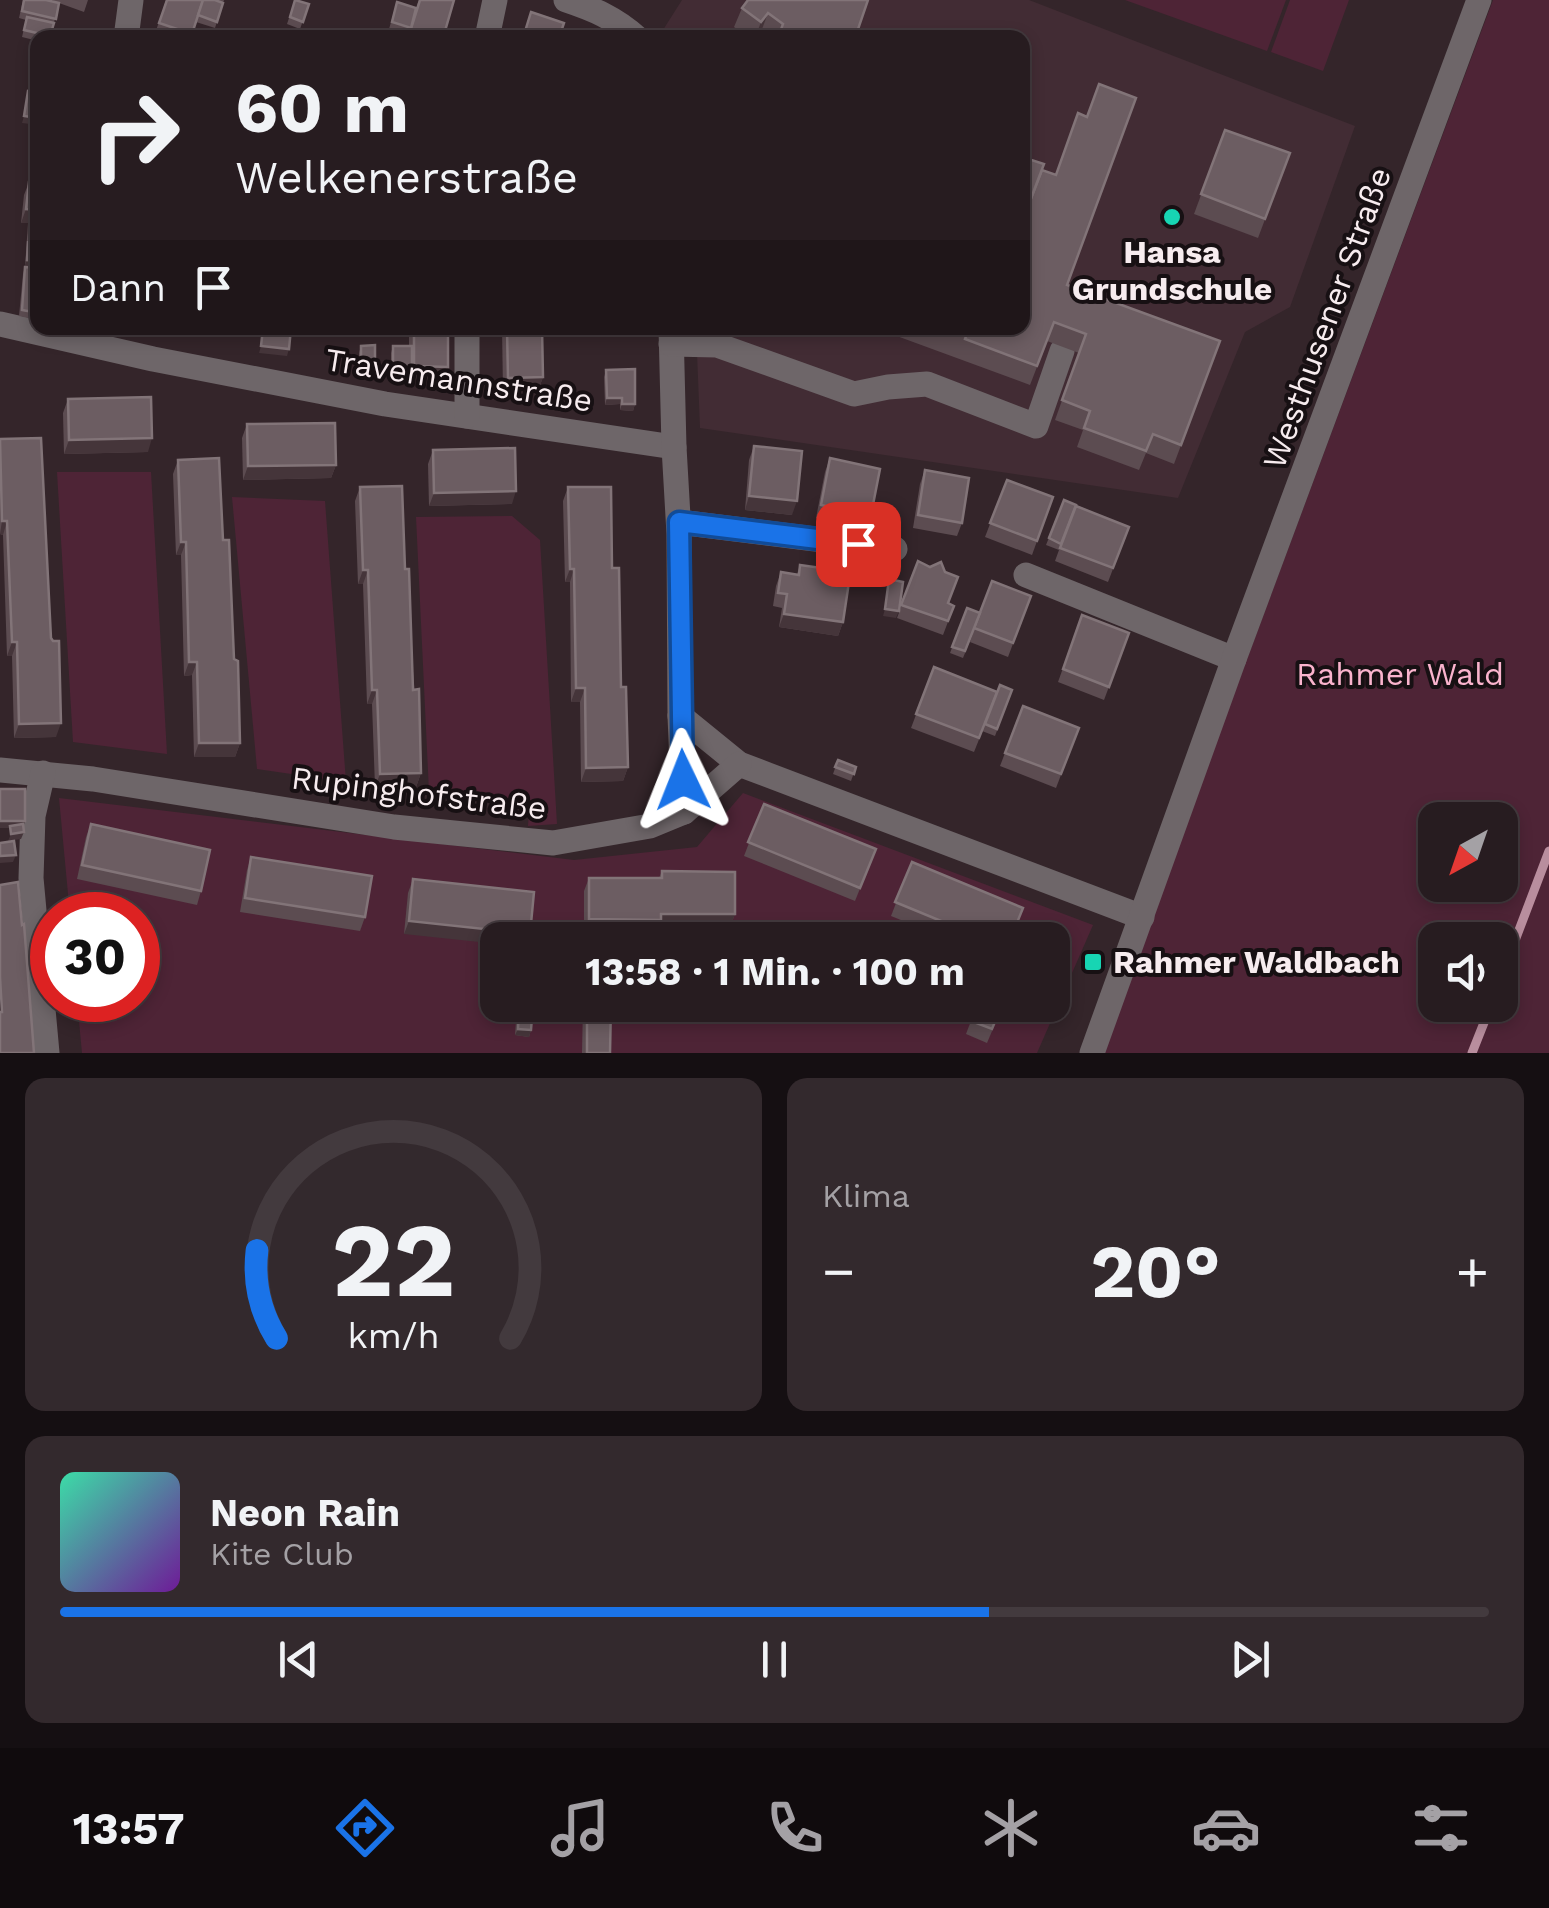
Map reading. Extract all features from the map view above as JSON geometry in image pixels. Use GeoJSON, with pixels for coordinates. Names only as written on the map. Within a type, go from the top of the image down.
{"type":"FeatureCollection","features":[{"type":"Feature","properties":{"kind":"street"},"geometry":{"type":"LineString","coordinates":[[127,30],[131,0]]}},
{"type":"Feature","properties":{"kind":"street"},"geometry":{"type":"LineString","coordinates":[[489,30],[495,0]]}},
{"type":"Feature","properties":{"kind":"street"},"geometry":{"type":"LineString","coordinates":[[566,0],[628,30]]}},
{"type":"Feature","properties":{"kind":"street","name":"Westhusener Straße"},"geometry":{"type":"LineString","coordinates":[[1092,1053],[1479,0]]}},
{"type":"Feature","properties":{"kind":"street","name":"Travemannstraße"},"geometry":{"type":"LineString","coordinates":[[0,324],[30,328]]}},
{"type":"Feature","properties":{"kind":"street"},"geometry":{"type":"LineString","coordinates":[[466,416],[467,335]]}},
{"type":"Feature","properties":{"kind":"street"},"geometry":{"type":"LineString","coordinates":[[684,812],[671,336],[718,346],[854,394],[927,384],[1036,426],[1062,351]]}},
{"type":"Feature","properties":{"kind":"street","name":"Travemannstraße"},"geometry":{"type":"LineString","coordinates":[[112,338],[352,398],[674,446]]}},
{"type":"Feature","properties":{"kind":"street"},"geometry":{"type":"LineString","coordinates":[[679,522],[894,549]]}},
{"type":"Feature","properties":{"kind":"street"},"geometry":{"type":"LineString","coordinates":[[1026,576],[1234,659]]}},
{"type":"Feature","properties":{"kind":"street"},"geometry":{"type":"LineString","coordinates":[[680,716],[739,764],[1142,917]]}},
{"type":"Feature","properties":{"kind":"street","name":"Rupinghofstraße"},"geometry":{"type":"LineString","coordinates":[[0,770],[394,827],[553,843],[650,826],[684,812],[739,764]]}},
{"type":"Feature","properties":{"kind":"street"},"geometry":{"type":"LineString","coordinates":[[43,774],[33,816],[31,878],[48,1053]]}},
{"type":"Feature","properties":{"kind":"shaded area","name":"Hansa Grundschule"},"geometry":{"type":"Polygon","coordinates":[[[682,0],[1029,0],[1355,126],[1290,307],[1245,332],[1178,498],[700,428],[696,335],[1030,335],[1030,30],[663,30],[682,0]]]}},
{"type":"Feature","properties":{"kind":"green space"},"geometry":{"type":"Polygon","coordinates":[[[1125,0],[1286,0],[1267,51],[1125,0]]]}},
{"type":"Feature","properties":{"kind":"green space"},"geometry":{"type":"Polygon","coordinates":[[[1290,0],[1349,0],[1323,71],[1271,52],[1290,0]]]}},
{"type":"Feature","properties":{"kind":"green space","name":"Rahmer Wald"},"geometry":{"type":"Polygon","coordinates":[[[1493,0],[1549,0],[1549,1053],[1100,1053],[1493,0]]]}},
{"type":"Feature","properties":{"kind":"green space"},"geometry":{"type":"Polygon","coordinates":[[[57,472],[151,472],[167,754],[73,742],[57,472]]]}},
{"type":"Feature","properties":{"kind":"green space"},"geometry":{"type":"Polygon","coordinates":[[[232,497],[325,501],[346,782],[257,769],[232,497]]]}},
{"type":"Feature","properties":{"kind":"green space"},"geometry":{"type":"Polygon","coordinates":[[[512,516],[540,540],[557,824],[528,826],[530,800],[429,792],[416,517],[512,516]]]}},
{"type":"Feature","properties":{"kind":"green space"},"geometry":{"type":"Polygon","coordinates":[[[743,793],[1093,925],[1070,978],[1070,922],[480,922],[480,1022],[1051,1022],[1037,1053],[82,1053],[79,1022],[160,1022],[160,892],[68,892],[59,798],[574,860],[697,847],[743,793]]]}},
{"type":"Feature","properties":{"kind":"building"},"geometry":{"type":"Polygon","coordinates":[[[24,0],[59,3],[56,19],[22,11],[24,0]]]}},
{"type":"Feature","properties":{"kind":"building"},"geometry":{"type":"Polygon","coordinates":[[[167,0],[203,0],[193,30],[159,23],[167,0]]]}},
{"type":"Feature","properties":{"kind":"building"},"geometry":{"type":"Polygon","coordinates":[[[203,0],[223,3],[217,22],[198,15],[203,0]]]}},
{"type":"Feature","properties":{"kind":"building"},"geometry":{"type":"Polygon","coordinates":[[[295,0],[309,4],[303,22],[290,17],[295,0]]]}},
{"type":"Feature","properties":{"kind":"building"},"geometry":{"type":"Polygon","coordinates":[[[420,0],[454,0],[445,30],[411,30],[420,0]]]}},
{"type":"Feature","properties":{"kind":"building"},"geometry":{"type":"Polygon","coordinates":[[[748,0],[868,0],[858,30],[781,30],[783,24],[768,13],[761,22],[742,8],[748,0]]]}},
{"type":"Feature","properties":{"kind":"building"},"geometry":{"type":"Polygon","coordinates":[[[397,2],[416,8],[411,28],[392,22],[397,2]]]}},
{"type":"Feature","properties":{"kind":"building"},"geometry":{"type":"Polygon","coordinates":[[[531,12],[564,23],[562,30],[525,30],[531,12]]]}},
{"type":"Feature","properties":{"kind":"building"},"geometry":{"type":"Polygon","coordinates":[[[27,17],[54,23],[52,30],[24,30],[27,17]]]}},
{"type":"Feature","properties":{"kind":"building"},"geometry":{"type":"Polygon","coordinates":[[[1099,84],[1136,98],[1067,285],[1220,341],[1181,445],[1153,434],[1146,451],[1084,428],[1090,411],[1062,400],[1086,334],[1054,322],[1037,366],[965,339],[966,335],[1030,335],[1030,201],[1042,170],[1056,175],[1078,113],[1087,117],[1099,84]]]}},
{"type":"Feature","properties":{"kind":"building"},"geometry":{"type":"Polygon","coordinates":[[[28,91],[30,91],[30,117],[24,116],[28,91]]]}},
{"type":"Feature","properties":{"kind":"building"},"geometry":{"type":"Polygon","coordinates":[[[1225,130],[1290,153],[1265,219],[1201,194],[1225,130]]]}},
{"type":"Feature","properties":{"kind":"building"},"geometry":{"type":"Polygon","coordinates":[[[1030,160],[1044,164],[1030,201],[1030,160]]]}},
{"type":"Feature","properties":{"kind":"building"},"geometry":{"type":"Polygon","coordinates":[[[29,182],[30,182],[30,209],[26,209],[29,182]]]}},
{"type":"Feature","properties":{"kind":"building"},"geometry":{"type":"Polygon","coordinates":[[[25,267],[30,267],[30,312],[22,310],[25,267]]]}},
{"type":"Feature","properties":{"kind":"building"},"geometry":{"type":"Polygon","coordinates":[[[262,335],[290,335],[289,349],[261,346],[262,335]]]}},
{"type":"Feature","properties":{"kind":"building"},"geometry":{"type":"Polygon","coordinates":[[[414,335],[448,335],[448,367],[414,366],[414,335]]]}},
{"type":"Feature","properties":{"kind":"building"},"geometry":{"type":"Polygon","coordinates":[[[507,335],[542,335],[543,377],[508,378],[507,335]]]}},
{"type":"Feature","properties":{"kind":"building"},"geometry":{"type":"Polygon","coordinates":[[[375,345],[375,368],[361,369],[361,346],[375,345]]]}},
{"type":"Feature","properties":{"kind":"building"},"geometry":{"type":"Polygon","coordinates":[[[393,346],[412,346],[412,373],[393,373],[393,346]]]}},
{"type":"Feature","properties":{"kind":"building"},"geometry":{"type":"Polygon","coordinates":[[[635,369],[635,404],[622,404],[622,398],[607,398],[606,370],[635,369]]]}},
{"type":"Feature","properties":{"kind":"building"},"geometry":{"type":"Polygon","coordinates":[[[151,397],[152,438],[69,440],[68,399],[151,397]]]}},
{"type":"Feature","properties":{"kind":"building"},"geometry":{"type":"Polygon","coordinates":[[[335,423],[336,465],[248,466],[247,424],[335,423]]]}},
{"type":"Feature","properties":{"kind":"building"},"geometry":{"type":"Polygon","coordinates":[[[41,438],[51,638],[59,641],[61,723],[19,724],[7,521],[2,521],[0,439],[41,438]]]}},
{"type":"Feature","properties":{"kind":"building"},"geometry":{"type":"Polygon","coordinates":[[[754,446],[802,451],[797,501],[749,496],[754,446]]]}},
{"type":"Feature","properties":{"kind":"building"},"geometry":{"type":"Polygon","coordinates":[[[515,448],[516,491],[434,493],[433,450],[515,448]]]}},
{"type":"Feature","properties":{"kind":"building"},"geometry":{"type":"Polygon","coordinates":[[[219,458],[223,540],[229,540],[234,659],[238,661],[240,743],[199,743],[197,662],[189,662],[186,542],[181,542],[178,460],[219,458]]]}},
{"type":"Feature","properties":{"kind":"building"},"geometry":{"type":"Polygon","coordinates":[[[830,458],[880,469],[871,515],[821,505],[830,458]]]}},
{"type":"Feature","properties":{"kind":"building"},"geometry":{"type":"Polygon","coordinates":[[[925,470],[969,478],[962,523],[918,515],[925,470]]]}},
{"type":"Feature","properties":{"kind":"building"},"geometry":{"type":"Polygon","coordinates":[[[1007,480],[1053,497],[1037,541],[990,523],[1007,480]]]}},
{"type":"Feature","properties":{"kind":"building"},"geometry":{"type":"Polygon","coordinates":[[[402,486],[413,690],[419,689],[421,773],[380,774],[360,487],[402,486]]]}},
{"type":"Feature","properties":{"kind":"building"},"geometry":{"type":"Polygon","coordinates":[[[568,487],[611,487],[612,568],[619,568],[621,687],[626,687],[628,767],[586,768],[585,688],[576,688],[568,487]]]}},
{"type":"Feature","properties":{"kind":"building"},"geometry":{"type":"Polygon","coordinates":[[[1064,500],[1076,505],[1061,544],[1049,538],[1064,500]]]}},
{"type":"Feature","properties":{"kind":"building"},"geometry":{"type":"Polygon","coordinates":[[[1076,506],[1129,527],[1113,568],[1060,548],[1076,506]]]}},
{"type":"Feature","properties":{"kind":"building"},"geometry":{"type":"Polygon","coordinates":[[[918,561],[930,567],[941,562],[945,572],[958,577],[948,603],[954,606],[948,621],[901,605],[918,561]]]}},
{"type":"Feature","properties":{"kind":"building"},"geometry":{"type":"Polygon","coordinates":[[[800,565],[836,570],[835,579],[849,582],[843,622],[784,614],[787,594],[778,593],[781,572],[799,575],[800,565]]]}},
{"type":"Feature","properties":{"kind":"building"},"geometry":{"type":"Polygon","coordinates":[[[889,579],[903,582],[899,611],[885,609],[889,579]]]}},
{"type":"Feature","properties":{"kind":"building"},"geometry":{"type":"Polygon","coordinates":[[[992,581],[1031,596],[1013,643],[974,628],[992,581]]]}},
{"type":"Feature","properties":{"kind":"building"},"geometry":{"type":"Polygon","coordinates":[[[967,608],[980,613],[965,651],[952,647],[967,608]]]}},
{"type":"Feature","properties":{"kind":"building"},"geometry":{"type":"Polygon","coordinates":[[[1082,615],[1129,633],[1109,687],[1063,669],[1082,615]]]}},
{"type":"Feature","properties":{"kind":"building"},"geometry":{"type":"Polygon","coordinates":[[[934,667],[997,692],[979,738],[916,714],[934,667]]]}},
{"type":"Feature","properties":{"kind":"building"},"geometry":{"type":"Polygon","coordinates":[[[1000,685],[1012,690],[997,729],[985,724],[1000,685]]]}},
{"type":"Feature","properties":{"kind":"building"},"geometry":{"type":"Polygon","coordinates":[[[1023,706],[1079,728],[1061,774],[1005,753],[1023,706]]]}},
{"type":"Feature","properties":{"kind":"building"},"geometry":{"type":"Polygon","coordinates":[[[838,760],[856,767],[854,774],[835,767],[838,760]]]}},
{"type":"Feature","properties":{"kind":"building"},"geometry":{"type":"Polygon","coordinates":[[[0,789],[25,789],[25,821],[0,821],[0,789]]]}},
{"type":"Feature","properties":{"kind":"building"},"geometry":{"type":"Polygon","coordinates":[[[764,804],[876,849],[860,888],[748,842],[764,804]]]}},
{"type":"Feature","properties":{"kind":"building"},"geometry":{"type":"Polygon","coordinates":[[[23,824],[24,832],[11,834],[10,826],[23,824]]]}},
{"type":"Feature","properties":{"kind":"building"},"geometry":{"type":"Polygon","coordinates":[[[91,824],[210,850],[201,891],[82,865],[91,824]]]}},
{"type":"Feature","properties":{"kind":"building"},"geometry":{"type":"Polygon","coordinates":[[[14,841],[16,855],[0,856],[0,843],[14,841]]]}},
{"type":"Feature","properties":{"kind":"building"},"geometry":{"type":"Polygon","coordinates":[[[251,857],[372,876],[365,917],[245,898],[251,857]]]}},
{"type":"Feature","properties":{"kind":"building"},"geometry":{"type":"Polygon","coordinates":[[[912,862],[1023,908],[1017,922],[943,922],[895,902],[912,862]]]}},
{"type":"Feature","properties":{"kind":"building"},"geometry":{"type":"Polygon","coordinates":[[[662,871],[735,872],[735,914],[661,914],[661,920],[589,919],[589,878],[662,878],[662,871]]]}},
{"type":"Feature","properties":{"kind":"building"},"geometry":{"type":"Polygon","coordinates":[[[413,879],[534,892],[531,922],[480,922],[480,929],[409,921],[413,879]]]}},
{"type":"Feature","properties":{"kind":"building"},"geometry":{"type":"Polygon","coordinates":[[[18,882],[34,1053],[0,1053],[0,885],[18,882]]]}},
{"type":"Feature","properties":{"kind":"building"},"geometry":{"type":"Polygon","coordinates":[[[518,1022],[532,1022],[531,1030],[518,1029],[518,1022]]]}},
{"type":"Feature","properties":{"kind":"building"},"geometry":{"type":"Polygon","coordinates":[[[587,1022],[611,1022],[610,1053],[587,1053],[587,1022]]]}},
{"type":"Feature","properties":{"kind":"building"},"geometry":{"type":"Polygon","coordinates":[[[974,1022],[995,1022],[992,1029],[974,1022]]]}},
{"type":"Feature","properties":{"kind":"waterway","name":"Rahmer Waldbach"},"geometry":{"type":"LineString","coordinates":[[1518,933],[1549,851]]}},
{"type":"Feature","properties":{"kind":"waterway","name":"Rahmer Waldbach"},"geometry":{"type":"LineString","coordinates":[[1472,1053],[1484,1022]]}},
{"type":"Feature","properties":{"kind":"place","name":"Hansa Grundschule"},"geometry":{"type":"Point","coordinates":[1172,217]}},
{"type":"Feature","properties":{"kind":"place","name":"Rahmer Waldbach"},"geometry":{"type":"Point","coordinates":[1093,962]}},
{"type":"Feature","properties":{"kind":"route"},"geometry":{"type":"LineString","coordinates":[[683,780],[679,522],[858,544]]}}]}
